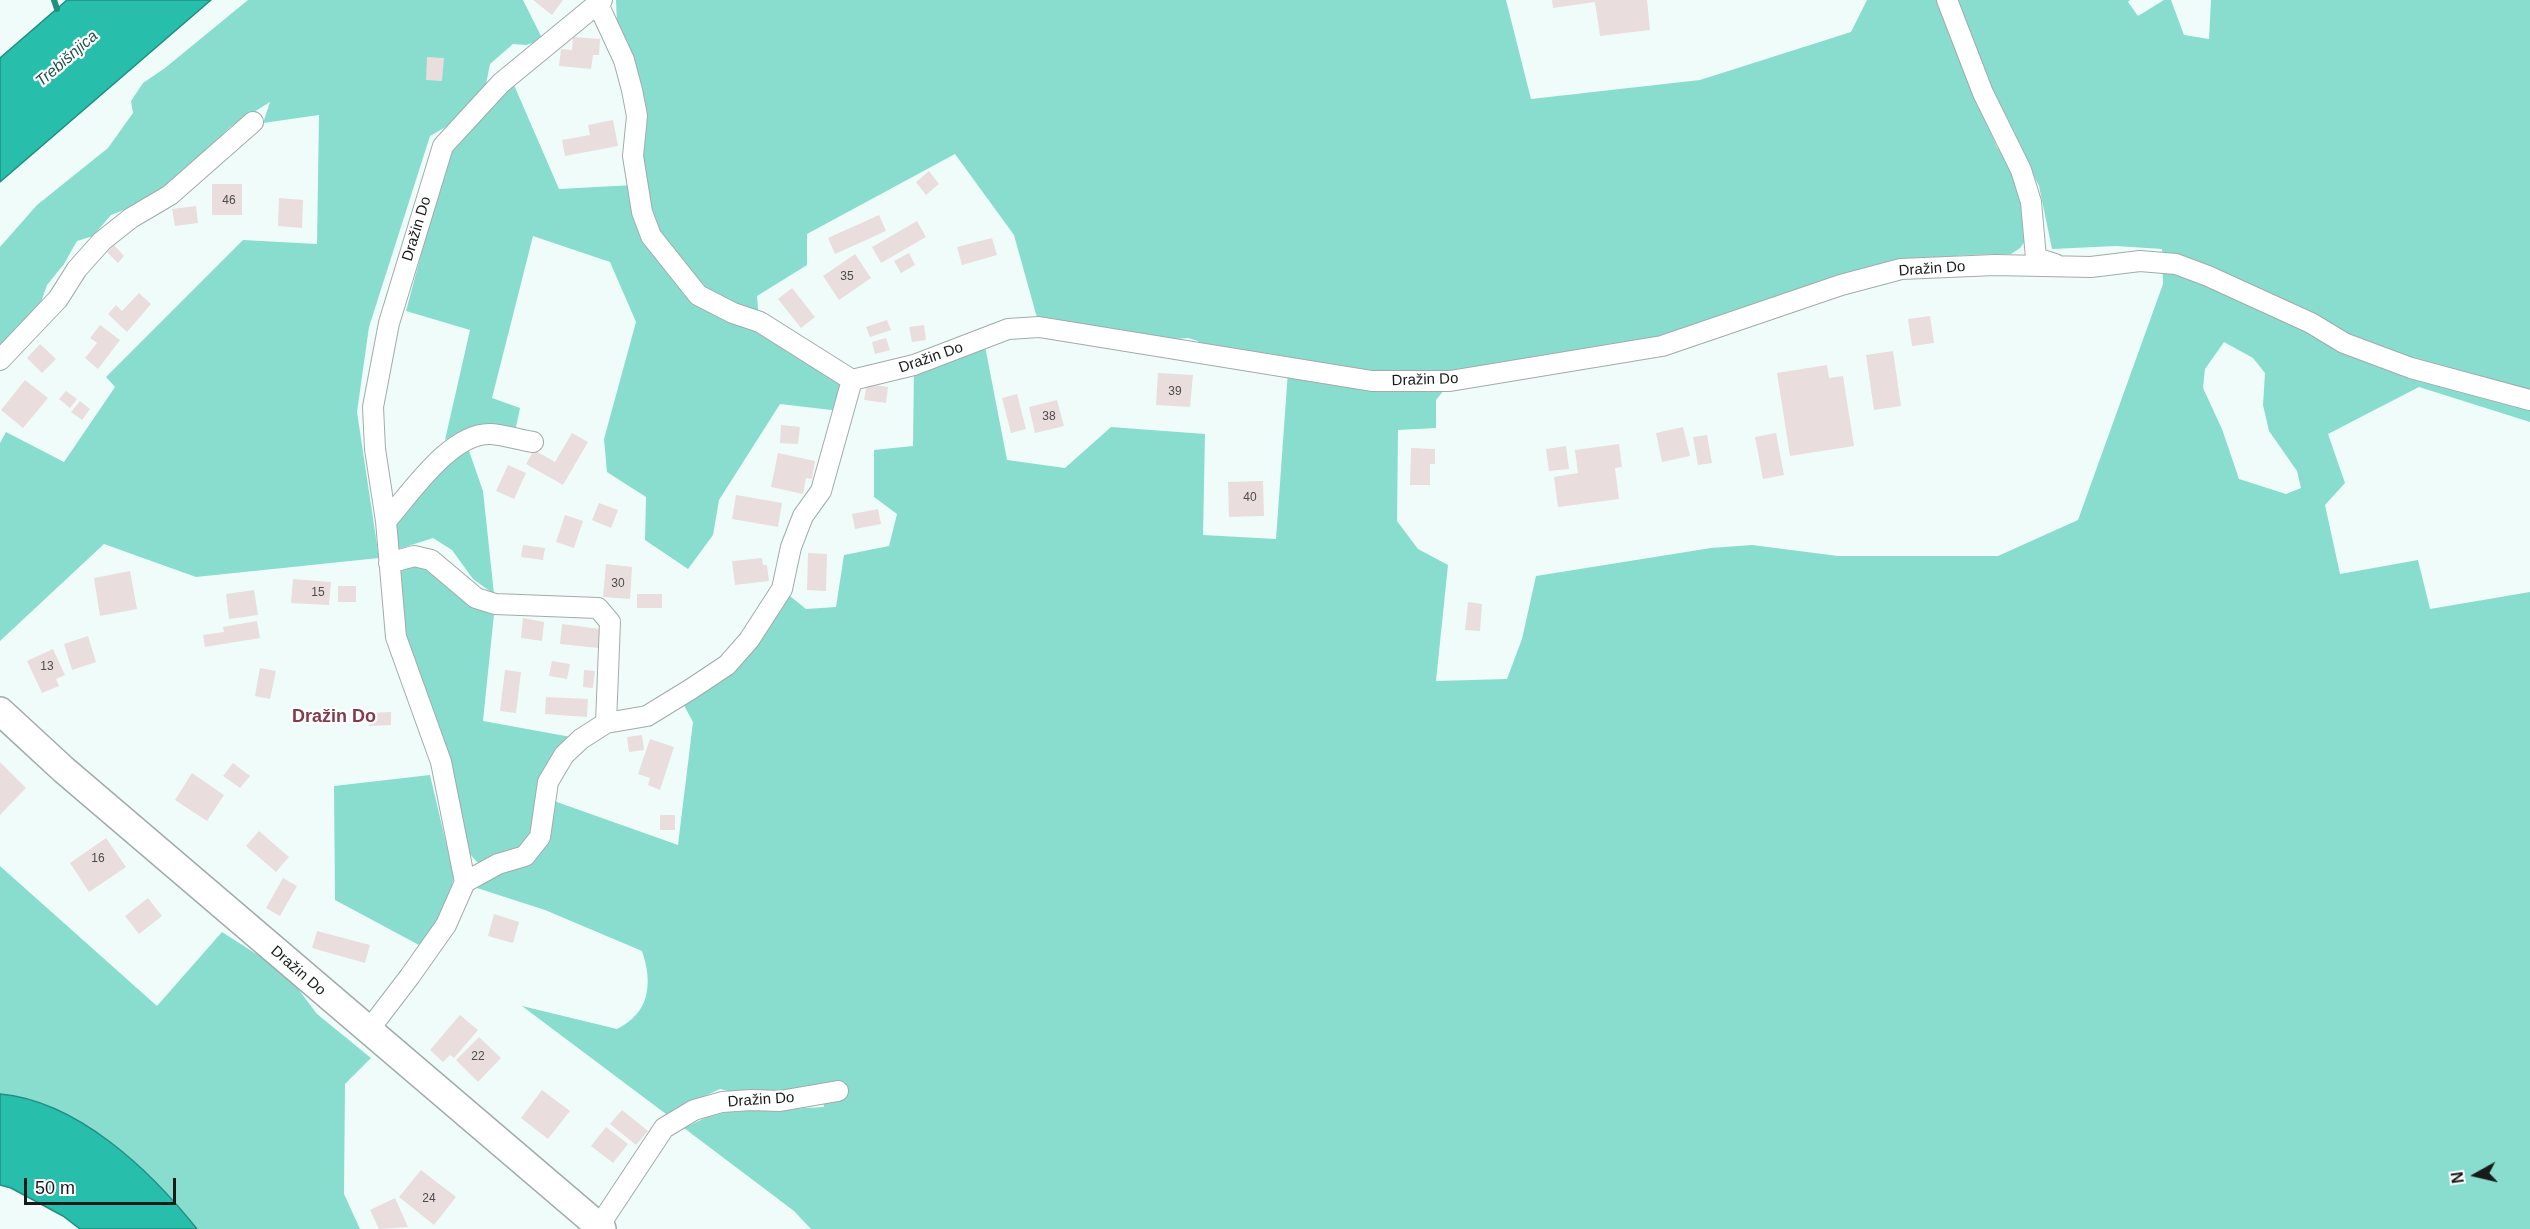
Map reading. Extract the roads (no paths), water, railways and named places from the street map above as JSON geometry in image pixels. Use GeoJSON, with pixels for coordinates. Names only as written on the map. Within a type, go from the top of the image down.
{"type":"FeatureCollection","features":[{"type":"Feature","properties":{"kind":"street"},"geometry":{"type":"LineString","coordinates":[[1947,0],[1983,93],[2021,170],[2031,202],[2036,258],[2061,266]]}},
{"type":"Feature","properties":{"kind":"street","name":"Dražin Do"},"geometry":{"type":"LineString","coordinates":[[465,882],[441,762],[396,637],[386,521],[375,449],[373,407],[389,323],[443,146],[501,83],[600,2],[624,60],[632,90],[637,116],[633,156],[642,212],[651,236],[698,295],[733,313],[760,322],[852,380],[914,365],[1008,329],[1039,327],[1372,381],[1450,381],[1662,346],[1841,285],[1901,269],[1995,266],[2091,267],[2140,261],[2176,264],[2208,276],[2311,323],[2344,344],[2411,368],[2530,400]]}},
{"type":"Feature","properties":{"kind":"street"},"geometry":{"type":"LineString","coordinates":[[0,360],[58,299],[78,269],[102,241],[130,218],[170,195],[253,122]]}},
{"type":"Feature","properties":{"kind":"street"},"geometry":{"type":"LineString","coordinates":[[368,1031],[446,925],[465,882],[498,864],[525,856],[540,837],[548,782],[564,755],[581,738],[606,723],[647,716],[727,665],[749,640],[782,589],[795,536],[803,516],[821,491],[852,380]]}},
{"type":"Feature","properties":{"kind":"street"},"geometry":{"type":"LineString","coordinates":[[386,521],[451,448],[465,439],[490,434],[533,442]]}},
{"type":"Feature","properties":{"kind":"street"},"geometry":{"type":"LineString","coordinates":[[389,563],[414,556],[431,560],[476,598],[495,604],[598,608],[610,622],[606,723]]}},
{"type":"Feature","properties":{"kind":"street","name":"Dražin Do"},"geometry":{"type":"LineString","coordinates":[[0,711],[64,770],[600,1228],[664,1128],[694,1110],[722,1102],[780,1101],[838,1091]]}},
{"type":"Feature","properties":{"kind":"water","name":"Trebišnjica"},"geometry":{"type":"Polygon","coordinates":[[[67,0],[211,0],[0,182],[0,58],[67,0]]]}},
{"type":"Feature","properties":{"kind":"water"},"geometry":{"type":"Polygon","coordinates":[[[0,1094],[29,1099],[84,1124],[135,1162],[197,1229],[80,1229],[63,1216],[11,1188],[0,1185],[0,1094]]]}},
{"type":"Feature","properties":{"kind":"waterway"},"geometry":{"type":"LineString","coordinates":[[54,0],[57,9]]}},
{"type":"Feature","properties":{"kind":"district","name":"Dražin Do"},"geometry":{"type":"Point","coordinates":[334,717]}}]}
